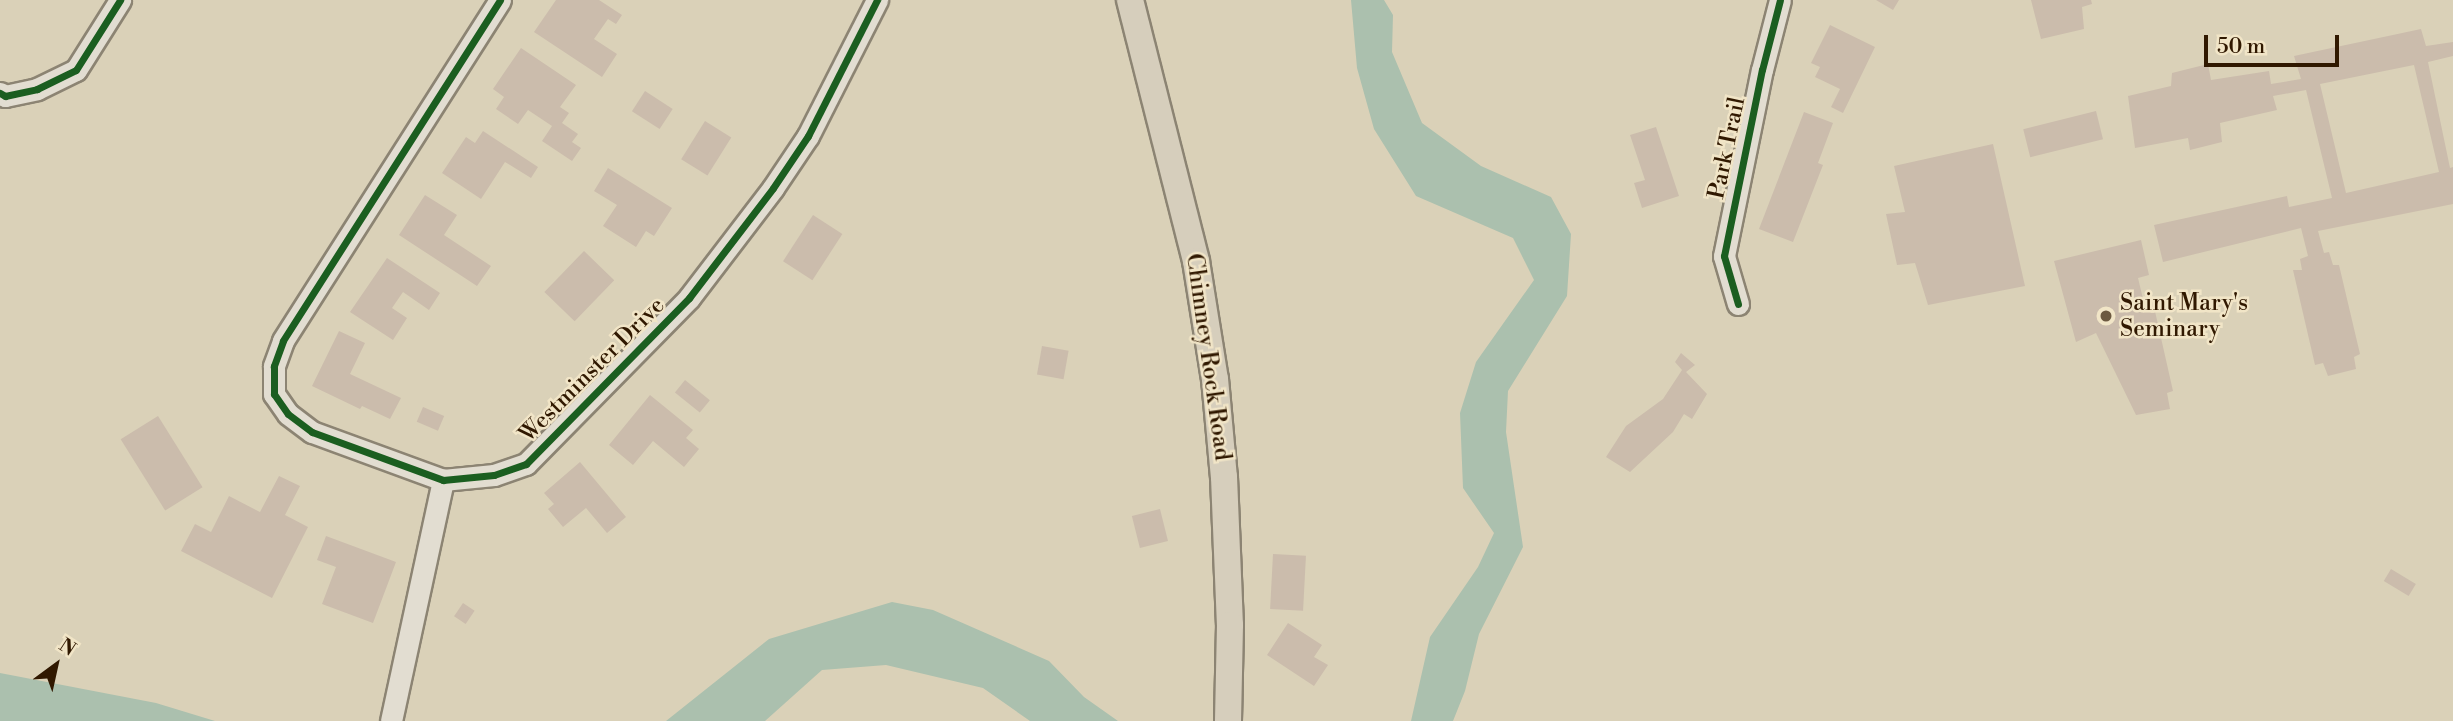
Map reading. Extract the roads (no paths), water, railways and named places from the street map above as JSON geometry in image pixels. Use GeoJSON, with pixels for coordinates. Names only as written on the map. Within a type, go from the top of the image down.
{"type":"FeatureCollection","features":[{"type":"Feature","properties":{"kind":"main road","name":"Chimney Rock Road"},"geometry":{"type":"LineString","coordinates":[[1130,0],[1196,261],[1215,379],[1224,477],[1230,625],[1228,721]]}},
{"type":"Feature","properties":{"kind":"street"},"geometry":{"type":"LineString","coordinates":[[2,97],[37,89],[76,70],[120,0]]}},
{"type":"Feature","properties":{"kind":"street","name":"Westminster Drive"},"geometry":{"type":"LineString","coordinates":[[500,0],[283,341],[274,366],[274,394],[288,414],[312,432],[443,480],[494,475],[526,464],[689,298],[773,188],[808,136],[877,0]]}},
{"type":"Feature","properties":{"kind":"street","name":"Park Trail"},"geometry":{"type":"LineString","coordinates":[[1738,304],[1724,256],[1762,70],[1780,0]]}},
{"type":"Feature","properties":{"kind":"street"},"geometry":{"type":"LineString","coordinates":[[391,721],[443,480]]}},
{"type":"Feature","properties":{"kind":"place","name":"Saint Mary's Seminary"},"geometry":{"type":"Point","coordinates":[2106,316]}}]}
